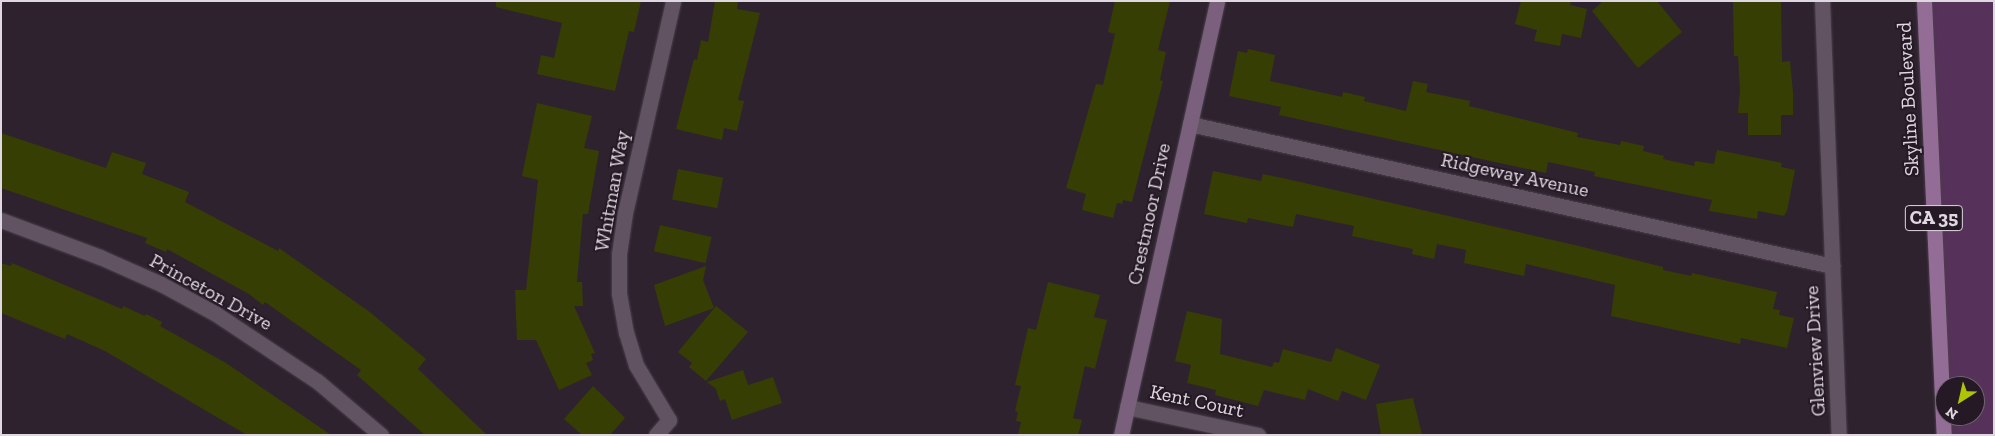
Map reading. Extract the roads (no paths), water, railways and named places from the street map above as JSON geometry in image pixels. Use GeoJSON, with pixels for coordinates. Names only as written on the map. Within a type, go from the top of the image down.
{"type":"FeatureCollection","features":[{"type":"Feature","properties":{"kind":"main road","name":"Skyline Boulevard"},"geometry":{"type":"LineString","coordinates":[[1924,1],[1944,435]]}},
{"type":"Feature","properties":{"kind":"street","name":"Whitman Way"},"geometry":{"type":"LineString","coordinates":[[656,435],[668,420],[636,365],[626,333],[619,294],[619,254],[627,204],[673,1]]}},
{"type":"Feature","properties":{"kind":"street","name":"Crestmoor Drive"},"geometry":{"type":"LineString","coordinates":[[1120,435],[1217,1]]}},
{"type":"Feature","properties":{"kind":"street"},"geometry":{"type":"LineString","coordinates":[[1822,1],[1832,266]]}},
{"type":"Feature","properties":{"kind":"street","name":"Ridgeway Avenue"},"geometry":{"type":"LineString","coordinates":[[1190,124],[1832,266]]}},
{"type":"Feature","properties":{"kind":"street","name":"Princeton Drive"},"geometry":{"type":"LineString","coordinates":[[1,220],[126,268],[216,314],[318,381],[381,435]]}},
{"type":"Feature","properties":{"kind":"street","name":"Glenview Drive"},"geometry":{"type":"LineString","coordinates":[[1832,266],[1839,435]]}},
{"type":"Feature","properties":{"kind":"street","name":"Kent Court"},"geometry":{"type":"LineString","coordinates":[[1127,407],[1258,435]]}}]}
